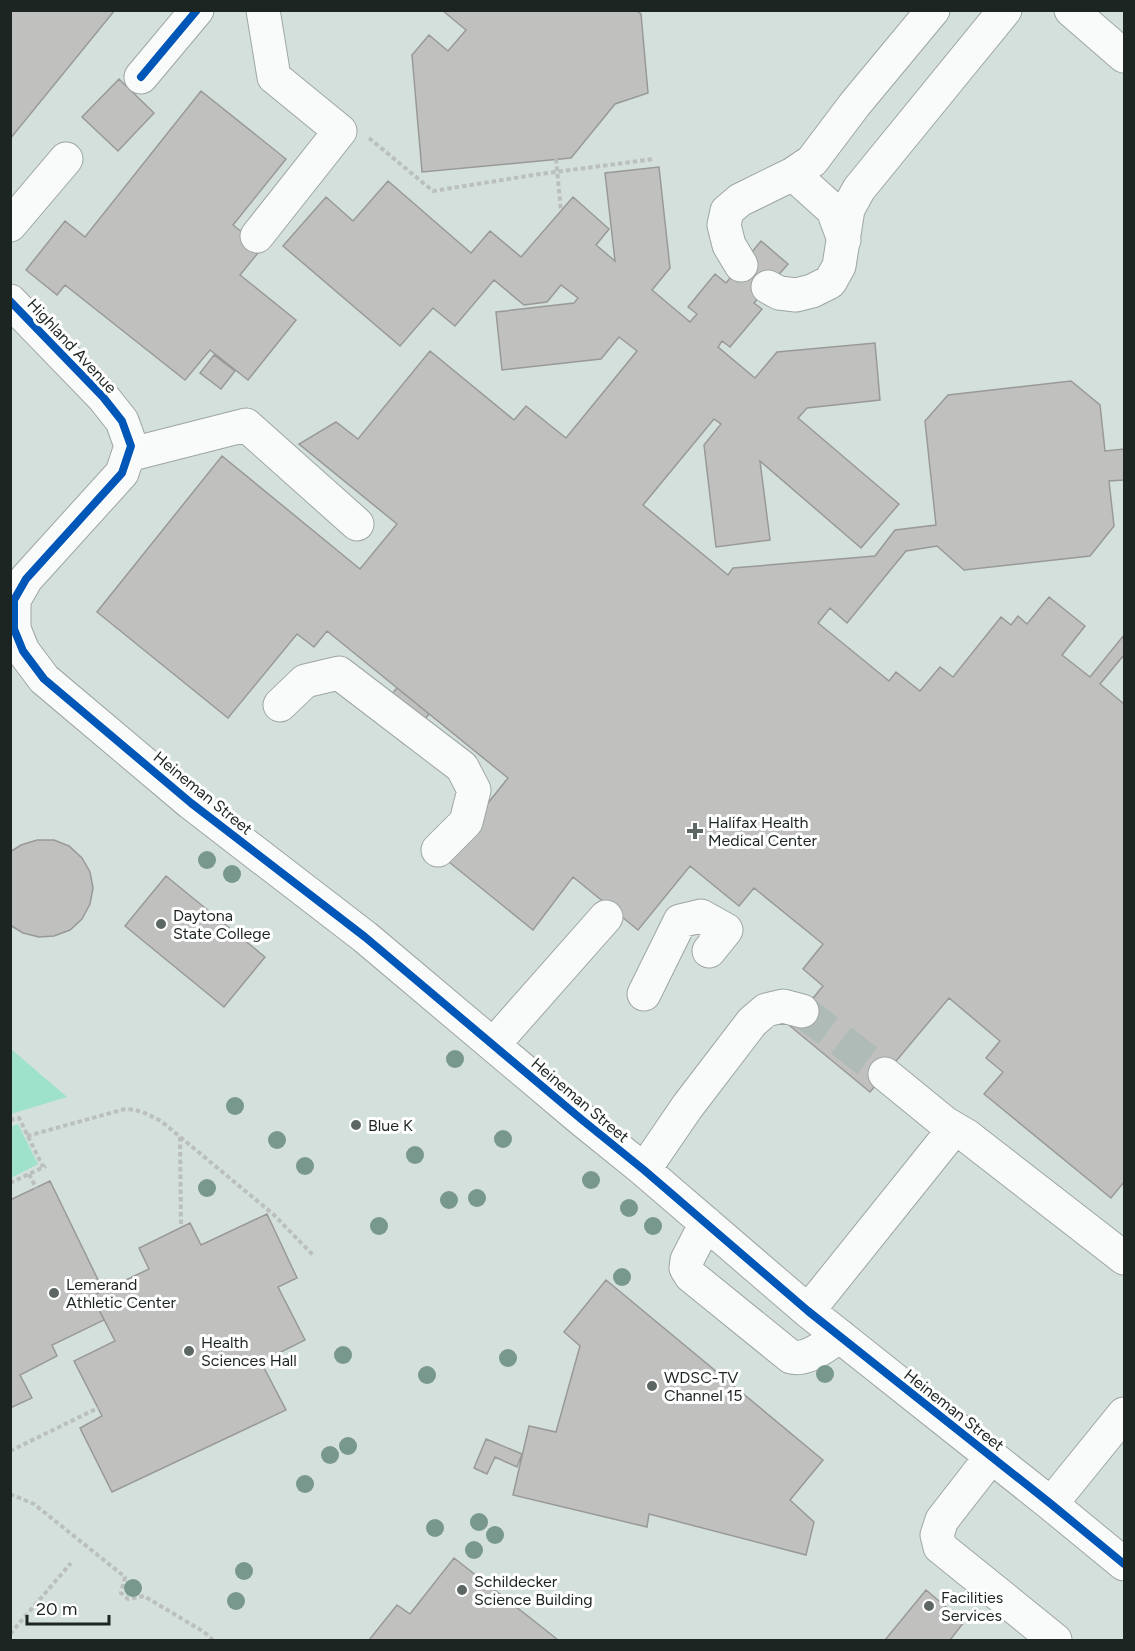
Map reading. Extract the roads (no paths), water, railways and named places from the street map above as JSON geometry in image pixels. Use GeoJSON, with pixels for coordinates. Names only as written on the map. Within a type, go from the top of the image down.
{"type":"FeatureCollection","features":[{"type":"Feature","properties":{"kind":"street"},"geometry":{"type":"LineString","coordinates":[[141,77],[196,10]]}},
{"type":"Feature","properties":{"kind":"street"},"geometry":{"type":"LineString","coordinates":[[257,236],[340,131],[274,77],[263,10]]}},
{"type":"Feature","properties":{"kind":"street"},"geometry":{"type":"LineString","coordinates":[[741,265],[729,245],[724,225],[727,211],[740,200],[793,174],[812,161],[855,104],[933,10]]}},
{"type":"Feature","properties":{"kind":"street"},"geometry":{"type":"LineString","coordinates":[[768,287],[779,293],[796,295],[812,291],[830,282],[839,266],[848,209],[859,189],[1005,10]]}},
{"type":"Feature","properties":{"kind":"street"},"geometry":{"type":"LineString","coordinates":[[1071,10],[1125,56]]}},
{"type":"Feature","properties":{"kind":"street"},"geometry":{"type":"LineString","coordinates":[[10,225],[66,159]]}},
{"type":"Feature","properties":{"kind":"street"},"geometry":{"type":"LineString","coordinates":[[793,174],[833,210],[844,240]]}},
{"type":"Feature","properties":{"kind":"street","name":"Highland Avenue"},"geometry":{"type":"LineString","coordinates":[[10,300],[103,397],[122,421],[131,446],[128,455]]}},
{"type":"Feature","properties":{"kind":"street"},"geometry":{"type":"LineString","coordinates":[[128,455],[246,425],[357,524]]}},
{"type":"Feature","properties":{"kind":"street","name":"Heineman Street"},"geometry":{"type":"LineString","coordinates":[[128,455],[122,472],[26,579],[14,600],[14,629],[23,651],[44,679],[191,803],[365,937],[644,1170],[808,1311],[1125,1564]]}},
{"type":"Feature","properties":{"kind":"street"},"geometry":{"type":"LineString","coordinates":[[280,705],[305,681],[339,673],[462,767],[474,790],[466,822],[438,850]]}},
{"type":"Feature","properties":{"kind":"street"},"geometry":{"type":"LineString","coordinates":[[644,994],[680,921],[701,916],[726,930],[709,951]]}},
{"type":"Feature","properties":{"kind":"street"},"geometry":{"type":"LineString","coordinates":[[494,1045],[606,917]]}},
{"type":"Feature","properties":{"kind":"street"},"geometry":{"type":"LineString","coordinates":[[644,1170],[693,1098],[752,1022],[766,1010],[783,1006],[802,1011]]}},
{"type":"Feature","properties":{"kind":"street"},"geometry":{"type":"LineString","coordinates":[[885,1074],[1125,1258]]}},
{"type":"Feature","properties":{"kind":"street"},"geometry":{"type":"LineString","coordinates":[[808,1311],[954,1129]]}},
{"type":"Feature","properties":{"kind":"street"},"geometry":{"type":"LineString","coordinates":[[706,1223],[687,1260],[686,1269],[691,1276],[791,1356],[798,1358],[808,1356],[840,1336]]}},
{"type":"Feature","properties":{"kind":"street"},"geometry":{"type":"LineString","coordinates":[[1051,1504],[1125,1414]]}},
{"type":"Feature","properties":{"kind":"street"},"geometry":{"type":"LineString","coordinates":[[991,1456],[942,1520],[937,1535],[940,1547],[1055,1641]]}},
{"type":"Feature","properties":{"kind":"tunnel"},"geometry":{"type":"LineString","coordinates":[[802,1011],[885,1074]]}},
{"type":"Feature","properties":{"kind":"place","name":"Halifax Health Medical Center"},"geometry":{"type":"Point","coordinates":[695,831]}},
{"type":"Feature","properties":{"kind":"place","name":"Daytona State College"},"geometry":{"type":"Point","coordinates":[161,924]}},
{"type":"Feature","properties":{"kind":"place","name":"Blue K"},"geometry":{"type":"Point","coordinates":[356,1125]}},
{"type":"Feature","properties":{"kind":"place","name":"Lemerand Athletic Center"},"geometry":{"type":"Point","coordinates":[54,1293]}},
{"type":"Feature","properties":{"kind":"place","name":"Health Sciences Hall"},"geometry":{"type":"Point","coordinates":[189,1351]}},
{"type":"Feature","properties":{"kind":"place","name":"WDSC-TV Channel 15"},"geometry":{"type":"Point","coordinates":[652,1386]}},
{"type":"Feature","properties":{"kind":"place","name":"Schildecker Science Building"},"geometry":{"type":"Point","coordinates":[462,1590]}},
{"type":"Feature","properties":{"kind":"place","name":"Facilities Services"},"geometry":{"type":"Point","coordinates":[929,1606]}}]}
